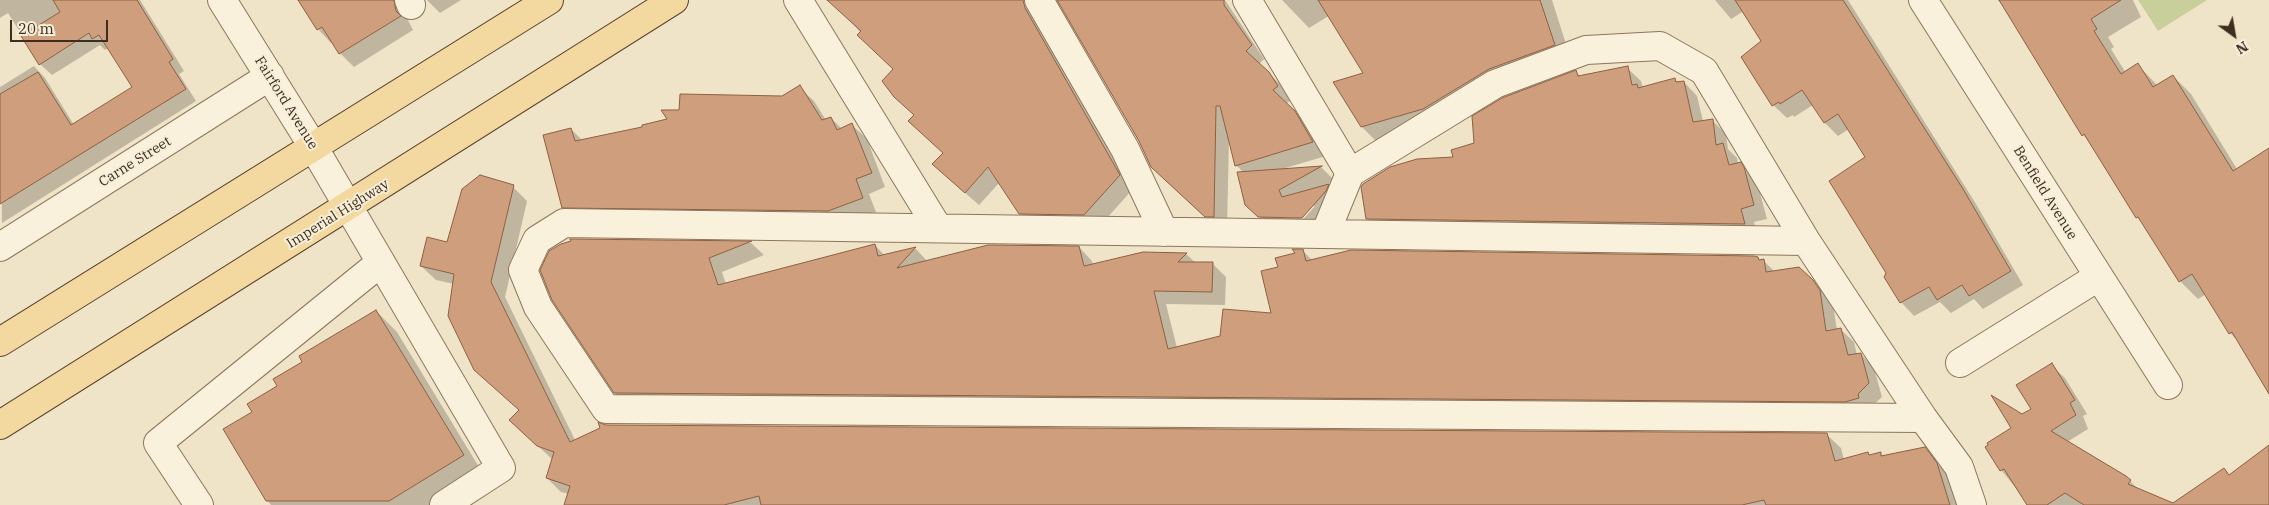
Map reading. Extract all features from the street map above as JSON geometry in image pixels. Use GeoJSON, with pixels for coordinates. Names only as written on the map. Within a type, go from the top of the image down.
{"type":"FeatureCollection","features":[{"type":"Feature","properties":{"kind":"main road"},"geometry":{"type":"LineString","coordinates":[[0,342],[549,0]]}},
{"type":"Feature","properties":{"kind":"main road","name":"Imperial Highway"},"geometry":{"type":"LineString","coordinates":[[0,425],[349,207],[674,0]]}},
{"type":"Feature","properties":{"kind":"street","name":"Fairford Avenue"},"geometry":{"type":"LineString","coordinates":[[222,0],[314,148],[500,468],[444,505]]}},
{"type":"Feature","properties":{"kind":"street"},"geometry":{"type":"LineString","coordinates":[[798,0],[938,228]]}},
{"type":"Feature","properties":{"kind":"street"},"geometry":{"type":"LineString","coordinates":[[1039,0],[1125,149],[1164,232]]}},
{"type":"Feature","properties":{"kind":"street"},"geometry":{"type":"LineString","coordinates":[[1247,0],[1350,173]]}},
{"type":"Feature","properties":{"kind":"street","name":"Benfield Avenue"},"geometry":{"type":"LineString","coordinates":[[1923,0],[2168,385]]}},
{"type":"Feature","properties":{"kind":"street"},"geometry":{"type":"LineString","coordinates":[[1325,234],[1350,173],[1495,84],[1586,50],[1660,46],[1704,71],[1806,241],[1922,418],[1959,467],[1972,505]]}},
{"type":"Feature","properties":{"kind":"street","name":"Carne Street"},"geometry":{"type":"LineString","coordinates":[[0,247],[270,76]]}},
{"type":"Feature","properties":{"kind":"street"},"geometry":{"type":"LineString","coordinates":[[1806,241],[564,223],[537,240],[523,270],[538,307],[606,409],[1922,418]]}},
{"type":"Feature","properties":{"kind":"street"},"geometry":{"type":"LineString","coordinates":[[199,505],[158,443],[380,263]]}},
{"type":"Feature","properties":{"kind":"street"},"geometry":{"type":"LineString","coordinates":[[1960,364],[2098,277]]}},
{"type":"Feature","properties":{"kind":"green space"},"geometry":{"type":"Polygon","coordinates":[[[2138,0],[2207,0],[2158,31],[2138,0]]]}},
{"type":"Feature","properties":{"kind":"building"},"geometry":{"type":"Polygon","coordinates":[[[53,0],[137,0],[173,59],[169,62],[186,89],[0,204],[0,94],[38,72],[71,125],[132,87],[99,35],[92,39],[89,33],[39,65],[21,36],[60,12],[53,0]]]}},
{"type":"Feature","properties":{"kind":"building"},"geometry":{"type":"Polygon","coordinates":[[[298,0],[394,0],[396,11],[401,16],[339,54],[322,27],[317,30],[298,0]]]}},
{"type":"Feature","properties":{"kind":"building"},"geometry":{"type":"Polygon","coordinates":[[[827,0],[1023,0],[1025,8],[1120,175],[1084,215],[1019,214],[988,167],[965,193],[932,164],[943,153],[908,121],[914,115],[894,97],[882,81],[893,69],[857,35],[861,31],[827,0]]]}},
{"type":"Feature","properties":{"kind":"building"},"geometry":{"type":"Polygon","coordinates":[[[1057,0],[1224,0],[1224,5],[1252,45],[1246,51],[1269,72],[1278,86],[1273,90],[1295,111],[1313,142],[1235,166],[1220,106],[1216,106],[1214,217],[1205,217],[1151,167],[1139,141],[1057,0]]]}},
{"type":"Feature","properties":{"kind":"building"},"geometry":{"type":"Polygon","coordinates":[[[1318,0],[1540,0],[1555,45],[1489,69],[1423,109],[1361,127],[1333,82],[1363,73],[1318,0]]]}},
{"type":"Feature","properties":{"kind":"building"},"geometry":{"type":"Polygon","coordinates":[[[1735,0],[1843,0],[1963,189],[2011,271],[1969,296],[1962,285],[1937,300],[1929,287],[1900,303],[1884,277],[1886,273],[1829,181],[1865,157],[1838,114],[1824,123],[1802,90],[1780,104],[1779,102],[1772,106],[1741,57],[1761,41],[1735,0]]]}},
{"type":"Feature","properties":{"kind":"building"},"geometry":{"type":"Polygon","coordinates":[[[1999,0],[2121,0],[2091,19],[2097,29],[2094,31],[2121,74],[2138,63],[2153,87],[2173,75],[2233,171],[2269,148],[2269,394],[2232,332],[2229,334],[2192,274],[2179,282],[2138,217],[2136,218],[2084,134],[2082,136],[1999,0]]]}},
{"type":"Feature","properties":{"kind":"building"},"geometry":{"type":"Polygon","coordinates":[[[1628,66],[1632,85],[1637,84],[1638,88],[1675,78],[1676,82],[1684,81],[1693,122],[1713,119],[1716,145],[1723,143],[1729,165],[1741,162],[1744,167],[1754,205],[1741,209],[1745,224],[1366,219],[1361,187],[1363,184],[1390,167],[1417,159],[1453,157],[1451,150],[1474,143],[1472,116],[1502,98],[1576,70],[1578,76],[1628,66]]]}},
{"type":"Feature","properties":{"kind":"building"},"geometry":{"type":"Polygon","coordinates":[[[800,85],[822,120],[831,117],[837,130],[852,123],[872,173],[856,179],[863,198],[828,211],[562,208],[543,135],[571,128],[575,141],[642,127],[642,125],[667,119],[661,110],[679,110],[680,94],[782,96],[800,85]]]}},
{"type":"Feature","properties":{"kind":"building"},"geometry":{"type":"Polygon","coordinates":[[[1322,166],[1279,190],[1282,197],[1329,184],[1326,191],[1302,218],[1258,217],[1245,205],[1237,172],[1322,166]]]}},
{"type":"Feature","properties":{"kind":"building"},"geometry":{"type":"Polygon","coordinates":[[[480,175],[514,185],[491,282],[570,442],[600,428],[598,422],[606,425],[1827,433],[1835,461],[1868,452],[1869,455],[1881,452],[1881,456],[1925,447],[1937,463],[1950,505],[1766,505],[1764,500],[1742,505],[761,505],[759,496],[724,505],[564,505],[570,486],[546,478],[554,452],[537,446],[509,420],[519,410],[474,370],[448,316],[454,274],[420,266],[427,237],[447,242],[462,189],[480,175]]]}},
{"type":"Feature","properties":{"kind":"building"},"geometry":{"type":"Polygon","coordinates":[[[570,239],[752,241],[709,258],[718,285],[875,244],[878,256],[916,247],[897,268],[988,245],[1079,246],[1084,266],[1143,252],[1187,253],[1178,262],[1213,262],[1212,292],[1154,291],[1168,349],[1220,336],[1223,309],[1271,313],[1261,271],[1278,267],[1275,258],[1295,253],[1292,249],[1303,249],[1306,261],[1351,250],[1754,256],[1758,257],[1759,260],[1764,259],[1766,272],[1799,267],[1813,280],[1820,290],[1826,331],[1841,328],[1848,355],[1861,353],[1869,383],[1858,394],[1859,398],[1845,402],[614,393],[552,300],[540,270],[549,251],[571,241],[570,239]]]}},
{"type":"Feature","properties":{"kind":"building"},"geometry":{"type":"Polygon","coordinates":[[[376,310],[464,455],[389,501],[266,501],[223,429],[252,412],[247,404],[277,386],[273,379],[302,362],[299,356],[376,310]]]}},
{"type":"Feature","properties":{"kind":"building"},"geometry":{"type":"Polygon","coordinates":[[[2052,363],[2075,400],[2070,403],[2076,415],[2051,431],[2126,476],[2131,480],[2128,484],[2173,503],[2224,468],[2229,475],[2269,445],[2269,505],[2084,505],[2065,493],[2047,505],[2027,505],[2004,469],[2000,471],[1985,447],[1988,445],[1987,443],[2011,428],[1991,395],[2022,414],[2031,409],[2016,385],[2052,363]]]}}]}
